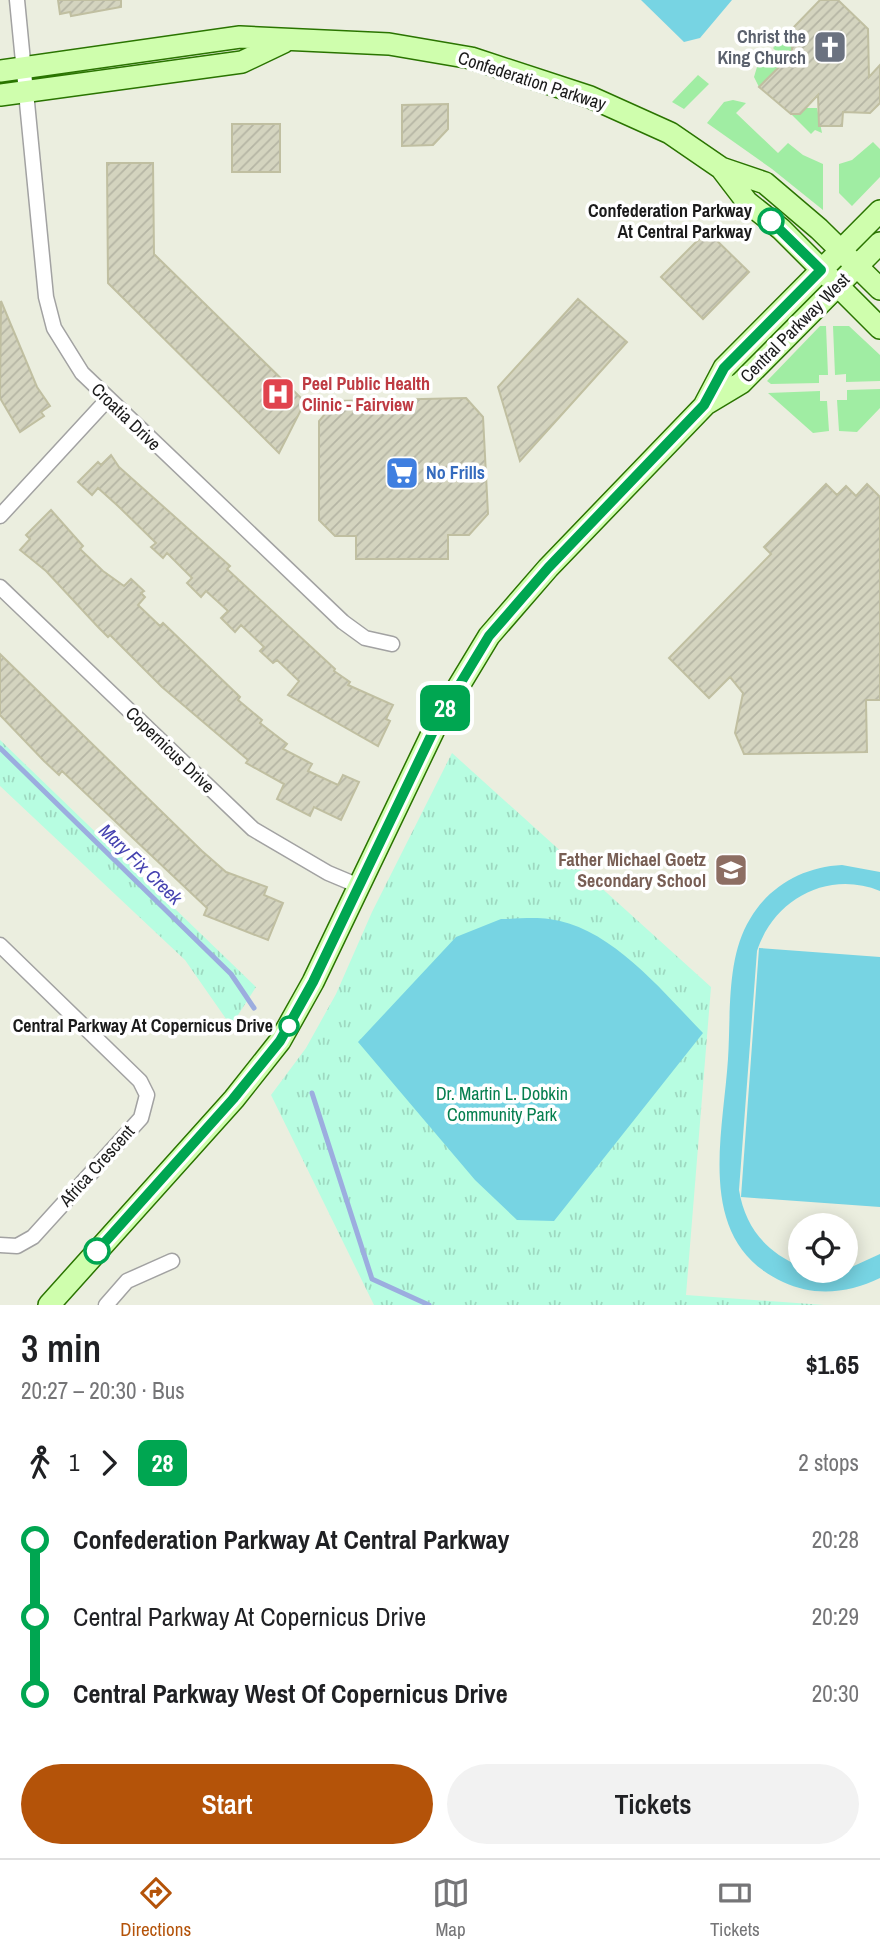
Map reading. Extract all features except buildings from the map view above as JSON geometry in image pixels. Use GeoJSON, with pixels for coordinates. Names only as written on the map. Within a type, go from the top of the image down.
{"type":"FeatureCollection","features":[{"type":"Feature","properties":{"kind":"street","name":"Croatia Drive"},"geometry":{"type":"LineString","coordinates":[[17,0],[44,279],[50,313],[70,358],[107,400],[343,622],[365,638],[392,644]]}},
{"type":"Feature","properties":{"kind":"street","name":"Confederation Parkway"},"geometry":{"type":"LineString","coordinates":[[0,71],[240,37],[389,44],[471,58],[590,97],[670,133],[721,168],[765,183],[880,289]]}},
{"type":"Feature","properties":{"kind":"street","name":"Confederation Parkway"},"geometry":{"type":"LineString","coordinates":[[0,95],[242,62],[286,41]]}},
{"type":"Feature","properties":{"kind":"street","name":"Confederation Parkway"},"geometry":{"type":"LineString","coordinates":[[721,168],[747,202],[781,229],[880,328]]}},
{"type":"Feature","properties":{"kind":"street","name":"Central Parkway West"},"geometry":{"type":"LineString","coordinates":[[49,1305],[233,1099],[280,1041],[313,982],[440,717],[489,636],[548,568],[704,405],[724,368],[880,211]]}},
{"type":"Feature","properties":{"kind":"street","name":"Central Parkway West"},"geometry":{"type":"LineString","coordinates":[[704,405],[741,383],[880,243]]}},
{"type":"Feature","properties":{"kind":"street"},"geometry":{"type":"LineString","coordinates":[[0,516],[107,400]]}},
{"type":"Feature","properties":{"kind":"street","name":"Copernicus Drive"},"geometry":{"type":"LineString","coordinates":[[0,587],[253,829],[328,873],[359,886]]}},
{"type":"Feature","properties":{"kind":"street","name":"Africa Crescent"},"geometry":{"type":"LineString","coordinates":[[0,945],[139,1081],[147,1095],[141,1118],[33,1237],[17,1246],[0,1245]]}},
{"type":"Feature","properties":{"kind":"street"},"geometry":{"type":"LineString","coordinates":[[106,1305],[127,1281],[172,1261]]}},
{"type":"Feature","properties":{"kind":"green space"},"geometry":{"type":"Polygon","coordinates":[[[641,0],[732,0],[700,38],[684,42],[641,0]]]}},
{"type":"Feature","properties":{"kind":"green space"},"geometry":{"type":"Polygon","coordinates":[[[792,29],[792,67],[773,48],[792,29]]]}},
{"type":"Feature","properties":{"kind":"green space"},"geometry":{"type":"Polygon","coordinates":[[[768,55],[780,67],[759,87],[754,77],[757,67],[768,55]]]}},
{"type":"Feature","properties":{"kind":"green space"},"geometry":{"type":"Polygon","coordinates":[[[698,75],[709,84],[684,109],[672,102],[698,75]]]}},
{"type":"Feature","properties":{"kind":"green space"},"geometry":{"type":"Polygon","coordinates":[[[733,100],[746,103],[736,113],[778,153],[788,143],[803,155],[823,164],[823,210],[772,169],[707,123],[724,102],[733,100]]]}},
{"type":"Feature","properties":{"kind":"green space"},"geometry":{"type":"Polygon","coordinates":[[[806,108],[817,108],[822,133],[815,130],[811,134],[791,114],[800,114],[806,108]]]}},
{"type":"Feature","properties":{"kind":"green space"},"geometry":{"type":"Polygon","coordinates":[[[873,142],[880,149],[880,177],[852,206],[839,193],[839,164],[852,160],[873,142]]]}},
{"type":"Feature","properties":{"kind":"green space"},"geometry":{"type":"Polygon","coordinates":[[[820,326],[826,326],[828,375],[819,375],[819,383],[771,384],[767,381],[820,326]]]}},
{"type":"Feature","properties":{"kind":"green space"},"geometry":{"type":"Polygon","coordinates":[[[833,326],[849,326],[880,355],[880,381],[846,382],[846,374],[835,375],[833,326]]]}},
{"type":"Feature","properties":{"kind":"green space"},"geometry":{"type":"Polygon","coordinates":[[[880,389],[880,408],[857,432],[839,431],[837,400],[847,400],[847,390],[880,389]]]}},
{"type":"Feature","properties":{"kind":"green space"},"geometry":{"type":"Polygon","coordinates":[[[820,391],[820,401],[827,401],[829,431],[813,433],[768,393],[820,391]]]}},
{"type":"Feature","properties":{"kind":"green space"},"geometry":{"type":"Polygon","coordinates":[[[0,740],[256,987],[231,1026],[185,960],[0,786],[0,740]]]}},
{"type":"Feature","properties":{"kind":"green space","name":"Dr. Martin L. Dobkin Community Park"},"geometry":{"type":"Polygon","coordinates":[[[452,753],[711,987],[686,1295],[824,1305],[374,1305],[271,1095],[306,1048],[336,994],[372,912],[452,753]]]}},
{"type":"Feature","properties":{"kind":"green space"},"geometry":{"type":"Polygon","coordinates":[[[842,865],[880,872],[880,891],[860,885],[823,887],[790,904],[776,917],[765,933],[757,951],[739,1190],[746,1216],[759,1237],[788,1260],[788,1283],[858,1283],[858,1264],[880,1254],[880,1278],[844,1290],[820,1291],[807,1290],[783,1282],[755,1264],[736,1241],[725,1214],[720,1184],[720,1153],[731,987],[742,934],[758,907],[778,888],[801,874],[842,865]]]}},
{"type":"Feature","properties":{"kind":"green space"},"geometry":{"type":"Polygon","coordinates":[[[501,919],[549,919],[571,924],[593,934],[634,963],[703,1033],[554,1221],[517,1220],[475,1180],[358,1042],[456,937],[501,919]]]}},
{"type":"Feature","properties":{"kind":"green space"},"geometry":{"type":"Polygon","coordinates":[[[759,948],[880,957],[880,1207],[741,1197],[759,948]]]}},
{"type":"Feature","properties":{"kind":"waterway","name":"Mary Fix Creek"},"geometry":{"type":"LineString","coordinates":[[0,748],[231,974],[254,1008]]}},
{"type":"Feature","properties":{"kind":"waterway","name":"Mary Fix Creek"},"geometry":{"type":"LineString","coordinates":[[312,1093],[372,1279],[429,1305]]}},
{"type":"Feature","properties":{"kind":"bus line","name":"28"},"geometry":{"type":"LineString","coordinates":[[97,1251],[233,1099],[280,1041],[313,982],[440,717],[489,636],[548,568],[704,405],[724,368],[821,270],[771,221]]}},
{"type":"Feature","properties":{"kind":"place","name":"Christ the King Church"},"geometry":{"type":"Point","coordinates":[830,47]}},
{"type":"Feature","properties":{"kind":"place","name":"Confederation Parkway At Central Parkway"},"geometry":{"type":"Point","coordinates":[771,221]}},
{"type":"Feature","properties":{"kind":"place","name":"Peel Public Health Clinic - Fairview"},"geometry":{"type":"Point","coordinates":[278,394]}},
{"type":"Feature","properties":{"kind":"place","name":"No Frills"},"geometry":{"type":"Point","coordinates":[402,473]}},
{"type":"Feature","properties":{"kind":"place","name":"Father Michael Goetz Secondary School"},"geometry":{"type":"Point","coordinates":[731,870]}},
{"type":"Feature","properties":{"kind":"place","name":"Central Parkway At Copernicus Drive"},"geometry":{"type":"Point","coordinates":[289,1026]}}]}
